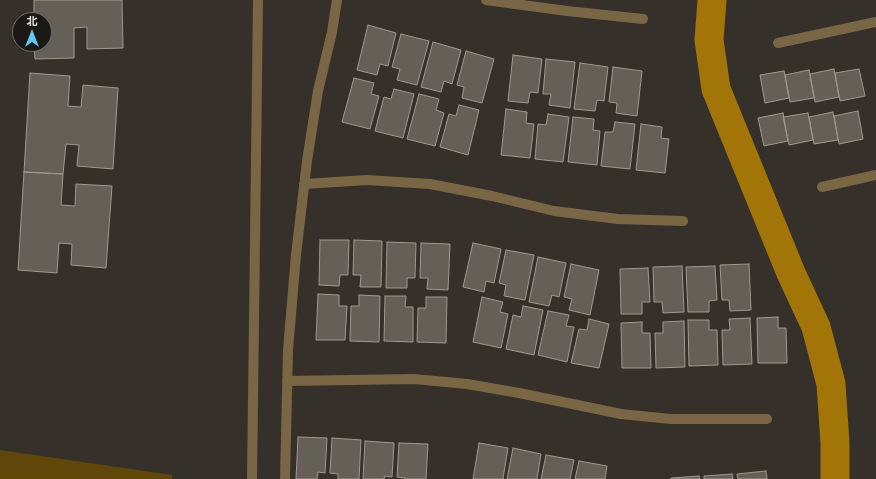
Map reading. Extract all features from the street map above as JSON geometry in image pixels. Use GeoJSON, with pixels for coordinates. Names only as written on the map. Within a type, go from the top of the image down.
{"type":"FeatureCollection","features":[{"type":"Feature","properties":{"kind":"street"},"geometry":{"type":"LineString","coordinates":[[252,479],[258,0]]}},
{"type":"Feature","properties":{"kind":"street"},"geometry":{"type":"LineString","coordinates":[[285,479],[287,381],[296,255],[304,184],[318,91],[332,32],[337,0]]}},
{"type":"Feature","properties":{"kind":"street"},"geometry":{"type":"LineString","coordinates":[[486,0],[567,11],[642,18]]}},
{"type":"Feature","properties":{"kind":"street"},"geometry":{"type":"LineString","coordinates":[[778,43],[876,22]]}},
{"type":"Feature","properties":{"kind":"street"},"geometry":{"type":"LineString","coordinates":[[822,187],[876,175]]}},
{"type":"Feature","properties":{"kind":"street"},"geometry":{"type":"LineString","coordinates":[[304,184],[367,180],[430,184],[492,196],[554,211],[618,219],[683,221]]}},
{"type":"Feature","properties":{"kind":"street"},"geometry":{"type":"LineString","coordinates":[[287,381],[414,379],[467,384],[621,414],[671,419],[767,420]]}},
{"type":"Feature","properties":{"kind":"shaded area"},"geometry":{"type":"Polygon","coordinates":[[[0,450],[172,475],[172,479],[0,479],[0,450]]]}},
{"type":"Feature","properties":{"kind":"building"},"geometry":{"type":"Polygon","coordinates":[[[34,0],[122,0],[123,48],[87,49],[87,27],[74,28],[74,58],[35,59],[35,52],[52,52],[52,12],[34,12],[34,0]]]}},
{"type":"Feature","properties":{"kind":"building"},"geometry":{"type":"Polygon","coordinates":[[[368,25],[396,33],[388,66],[380,64],[377,75],[357,70],[368,25]]]}},
{"type":"Feature","properties":{"kind":"building"},"geometry":{"type":"Polygon","coordinates":[[[401,34],[429,41],[417,85],[397,80],[400,69],[392,67],[401,34]]]}},
{"type":"Feature","properties":{"kind":"building"},"geometry":{"type":"Polygon","coordinates":[[[433,42],[461,50],[452,84],[444,81],[441,92],[421,87],[433,42]]]}},
{"type":"Feature","properties":{"kind":"building"},"geometry":{"type":"Polygon","coordinates":[[[466,51],[494,59],[482,103],[462,98],[464,87],[457,85],[466,51]]]}},
{"type":"Feature","properties":{"kind":"building"},"geometry":{"type":"Polygon","coordinates":[[[513,55],[542,59],[538,93],[530,92],[528,103],[508,101],[513,55]]]}},
{"type":"Feature","properties":{"kind":"building"},"geometry":{"type":"Polygon","coordinates":[[[546,59],[575,62],[570,108],[549,105],[551,94],[543,94],[546,59]]]}},
{"type":"Feature","properties":{"kind":"building"},"geometry":{"type":"Polygon","coordinates":[[[580,63],[608,67],[604,101],[597,100],[595,111],[574,109],[580,63]]]}},
{"type":"Feature","properties":{"kind":"building"},"geometry":{"type":"Polygon","coordinates":[[[613,67],[642,71],[637,116],[616,113],[617,103],[609,102],[613,67]]]}},
{"type":"Feature","properties":{"kind":"building"},"geometry":{"type":"Polygon","coordinates":[[[834,69],[839,97],[815,102],[810,74],[834,69]]]}},
{"type":"Feature","properties":{"kind":"building"},"geometry":{"type":"Polygon","coordinates":[[[859,69],[865,96],[840,101],[835,73],[859,69]]]}},
{"type":"Feature","properties":{"kind":"building"},"geometry":{"type":"Polygon","coordinates":[[[809,70],[814,98],[790,102],[785,75],[809,70]]]}},
{"type":"Feature","properties":{"kind":"building"},"geometry":{"type":"Polygon","coordinates":[[[784,71],[789,98],[765,103],[760,75],[784,71]]]}},
{"type":"Feature","properties":{"kind":"building"},"geometry":{"type":"Polygon","coordinates":[[[30,73],[70,76],[68,106],[81,107],[83,85],[118,88],[113,169],[77,166],[79,145],[66,144],[63,174],[24,172],[30,73]]]}},
{"type":"Feature","properties":{"kind":"building"},"geometry":{"type":"Polygon","coordinates":[[[354,78],[374,83],[371,94],[379,96],[370,129],[342,122],[354,78]]]}},
{"type":"Feature","properties":{"kind":"building"},"geometry":{"type":"Polygon","coordinates":[[[394,89],[414,94],[403,138],[375,131],[384,97],[391,99],[394,89]]]}},
{"type":"Feature","properties":{"kind":"building"},"geometry":{"type":"Polygon","coordinates":[[[419,94],[439,99],[436,110],[444,113],[435,146],[407,139],[419,94]]]}},
{"type":"Feature","properties":{"kind":"building"},"geometry":{"type":"Polygon","coordinates":[[[459,105],[479,110],[468,155],[440,147],[449,114],[456,116],[459,105]]]}},
{"type":"Feature","properties":{"kind":"building"},"geometry":{"type":"Polygon","coordinates":[[[506,109],[527,112],[526,123],[534,124],[530,158],[501,155],[506,109]]]}},
{"type":"Feature","properties":{"kind":"building"},"geometry":{"type":"Polygon","coordinates":[[[858,111],[863,139],[839,144],[834,116],[858,111]]]}},
{"type":"Feature","properties":{"kind":"building"},"geometry":{"type":"Polygon","coordinates":[[[833,112],[838,140],[814,144],[809,117],[833,112]]]}},
{"type":"Feature","properties":{"kind":"building"},"geometry":{"type":"Polygon","coordinates":[[[783,113],[788,141],[764,146],[758,118],[783,113]]]}},
{"type":"Feature","properties":{"kind":"building"},"geometry":{"type":"Polygon","coordinates":[[[808,113],[813,140],[789,145],[783,117],[808,113]]]}},
{"type":"Feature","properties":{"kind":"building"},"geometry":{"type":"Polygon","coordinates":[[[548,114],[569,117],[563,162],[535,159],[538,124],[546,125],[548,114]]]}},
{"type":"Feature","properties":{"kind":"building"},"geometry":{"type":"Polygon","coordinates":[[[573,117],[594,119],[593,130],[600,131],[597,165],[568,162],[573,117]]]}},
{"type":"Feature","properties":{"kind":"building"},"geometry":{"type":"Polygon","coordinates":[[[615,122],[635,124],[630,169],[601,166],[605,132],[613,132],[615,122]]]}},
{"type":"Feature","properties":{"kind":"building"},"geometry":{"type":"Polygon","coordinates":[[[641,124],[662,127],[661,138],[669,139],[665,173],[636,170],[641,124]]]}},
{"type":"Feature","properties":{"kind":"building"},"geometry":{"type":"Polygon","coordinates":[[[24,172],[63,174],[61,205],[75,206],[76,184],[112,186],[106,268],[71,265],[72,244],[59,243],[57,273],[18,270],[24,172]]]}},
{"type":"Feature","properties":{"kind":"building"},"geometry":{"type":"Polygon","coordinates":[[[320,240],[349,240],[348,275],[340,275],[339,286],[319,285],[320,240]]]}},
{"type":"Feature","properties":{"kind":"building"},"geometry":{"type":"Polygon","coordinates":[[[354,240],[382,241],[381,287],[360,287],[361,275],[353,275],[354,240]]]}},
{"type":"Feature","properties":{"kind":"building"},"geometry":{"type":"Polygon","coordinates":[[[387,242],[416,243],[415,278],[407,278],[407,288],[386,288],[387,242]]]}},
{"type":"Feature","properties":{"kind":"building"},"geometry":{"type":"Polygon","coordinates":[[[421,243],[450,244],[448,290],[427,289],[428,278],[420,278],[421,243]]]}},
{"type":"Feature","properties":{"kind":"building"},"geometry":{"type":"Polygon","coordinates":[[[473,243],[501,249],[494,283],[486,281],[484,292],[463,287],[473,243]]]}},
{"type":"Feature","properties":{"kind":"building"},"geometry":{"type":"Polygon","coordinates":[[[506,250],[534,255],[525,300],[504,296],[506,285],[499,283],[506,250]]]}},
{"type":"Feature","properties":{"kind":"building"},"geometry":{"type":"Polygon","coordinates":[[[538,257],[566,263],[559,297],[552,295],[549,306],[529,302],[538,257]]]}},
{"type":"Feature","properties":{"kind":"building"},"geometry":{"type":"Polygon","coordinates":[[[571,264],[599,270],[590,315],[569,310],[572,299],[564,297],[571,264]]]}},
{"type":"Feature","properties":{"kind":"building"},"geometry":{"type":"Polygon","coordinates":[[[749,264],[751,310],[730,311],[729,300],[722,300],[720,265],[749,264]]]}},
{"type":"Feature","properties":{"kind":"building"},"geometry":{"type":"Polygon","coordinates":[[[682,266],[684,312],[663,313],[662,302],[654,302],[653,267],[682,266]]]}},
{"type":"Feature","properties":{"kind":"building"},"geometry":{"type":"Polygon","coordinates":[[[715,266],[717,300],[709,301],[709,312],[688,312],[686,267],[715,266]]]}},
{"type":"Feature","properties":{"kind":"building"},"geometry":{"type":"Polygon","coordinates":[[[648,268],[650,302],[642,302],[642,314],[621,314],[620,269],[648,268]]]}},
{"type":"Feature","properties":{"kind":"building"},"geometry":{"type":"Polygon","coordinates":[[[318,294],[339,295],[339,306],[347,306],[345,340],[316,340],[318,294]]]}},
{"type":"Feature","properties":{"kind":"building"},"geometry":{"type":"Polygon","coordinates":[[[359,295],[380,296],[379,342],[350,341],[351,306],[359,306],[359,295]]]}},
{"type":"Feature","properties":{"kind":"building"},"geometry":{"type":"Polygon","coordinates":[[[385,296],[406,296],[405,307],[413,307],[413,342],[384,341],[385,296]]]}},
{"type":"Feature","properties":{"kind":"building"},"geometry":{"type":"Polygon","coordinates":[[[426,297],[447,297],[446,343],[417,342],[418,308],[426,308],[426,297]]]}},
{"type":"Feature","properties":{"kind":"building"},"geometry":{"type":"Polygon","coordinates":[[[482,297],[503,302],[500,312],[508,314],[501,348],[473,342],[482,297]]]}},
{"type":"Feature","properties":{"kind":"building"},"geometry":{"type":"Polygon","coordinates":[[[523,306],[543,310],[534,355],[506,349],[513,315],[521,317],[523,306]]]}},
{"type":"Feature","properties":{"kind":"building"},"geometry":{"type":"Polygon","coordinates":[[[548,311],[569,315],[566,326],[574,327],[567,362],[538,355],[548,311]]]}},
{"type":"Feature","properties":{"kind":"building"},"geometry":{"type":"Polygon","coordinates":[[[778,317],[778,328],[786,328],[787,363],[758,363],[757,318],[778,317]]]}},
{"type":"Feature","properties":{"kind":"building"},"geometry":{"type":"Polygon","coordinates":[[[750,318],[752,364],[723,365],[722,330],[730,330],[729,319],[750,318]]]}},
{"type":"Feature","properties":{"kind":"building"},"geometry":{"type":"Polygon","coordinates":[[[589,319],[609,324],[599,368],[571,363],[579,329],[587,330],[589,319]]]}},
{"type":"Feature","properties":{"kind":"building"},"geometry":{"type":"Polygon","coordinates":[[[688,320],[709,320],[709,330],[717,330],[718,365],[689,366],[688,320]]]}},
{"type":"Feature","properties":{"kind":"building"},"geometry":{"type":"Polygon","coordinates":[[[684,321],[685,367],[656,368],[655,333],[663,333],[663,322],[684,321]]]}},
{"type":"Feature","properties":{"kind":"building"},"geometry":{"type":"Polygon","coordinates":[[[642,322],[642,333],[650,333],[651,368],[622,368],[621,323],[642,322]]]}},
{"type":"Feature","properties":{"kind":"building"},"geometry":{"type":"Polygon","coordinates":[[[298,437],[327,438],[325,473],[318,472],[317,479],[296,479],[298,437]]]}},
{"type":"Feature","properties":{"kind":"building"},"geometry":{"type":"Polygon","coordinates":[[[332,438],[361,440],[359,479],[338,479],[338,474],[330,473],[332,438]]]}},
{"type":"Feature","properties":{"kind":"building"},"geometry":{"type":"Polygon","coordinates":[[[365,441],[394,443],[392,477],[385,476],[384,479],[363,479],[365,441]]]}},
{"type":"Feature","properties":{"kind":"building"},"geometry":{"type":"Polygon","coordinates":[[[399,443],[428,444],[426,479],[405,479],[397,477],[399,443]]]}},
{"type":"Feature","properties":{"kind":"building"},"geometry":{"type":"Polygon","coordinates":[[[479,443],[508,448],[503,479],[473,479],[479,443]]]}},
{"type":"Feature","properties":{"kind":"building"},"geometry":{"type":"Polygon","coordinates":[[[513,448],[541,454],[537,479],[507,479],[513,448]]]}},
{"type":"Feature","properties":{"kind":"building"},"geometry":{"type":"Polygon","coordinates":[[[546,455],[574,460],[570,479],[541,479],[546,455]]]}},
{"type":"Feature","properties":{"kind":"building"},"geometry":{"type":"Polygon","coordinates":[[[579,461],[607,466],[605,479],[575,479],[579,461]]]}},
{"type":"Feature","properties":{"kind":"building"},"geometry":{"type":"Polygon","coordinates":[[[766,471],[767,479],[738,479],[737,474],[766,471]]]}},
{"type":"Feature","properties":{"kind":"building"},"geometry":{"type":"Polygon","coordinates":[[[732,474],[733,479],[704,479],[704,476],[732,474]]]}},
{"type":"Feature","properties":{"kind":"building"},"geometry":{"type":"Polygon","coordinates":[[[699,476],[700,479],[671,479],[671,478],[699,476]]]}},
{"type":"Feature","properties":{"kind":"waterway"},"geometry":{"type":"LineString","coordinates":[[712,0],[709,40],[716,89],[791,273],[816,327],[831,384],[835,443],[835,479]]}}]}
